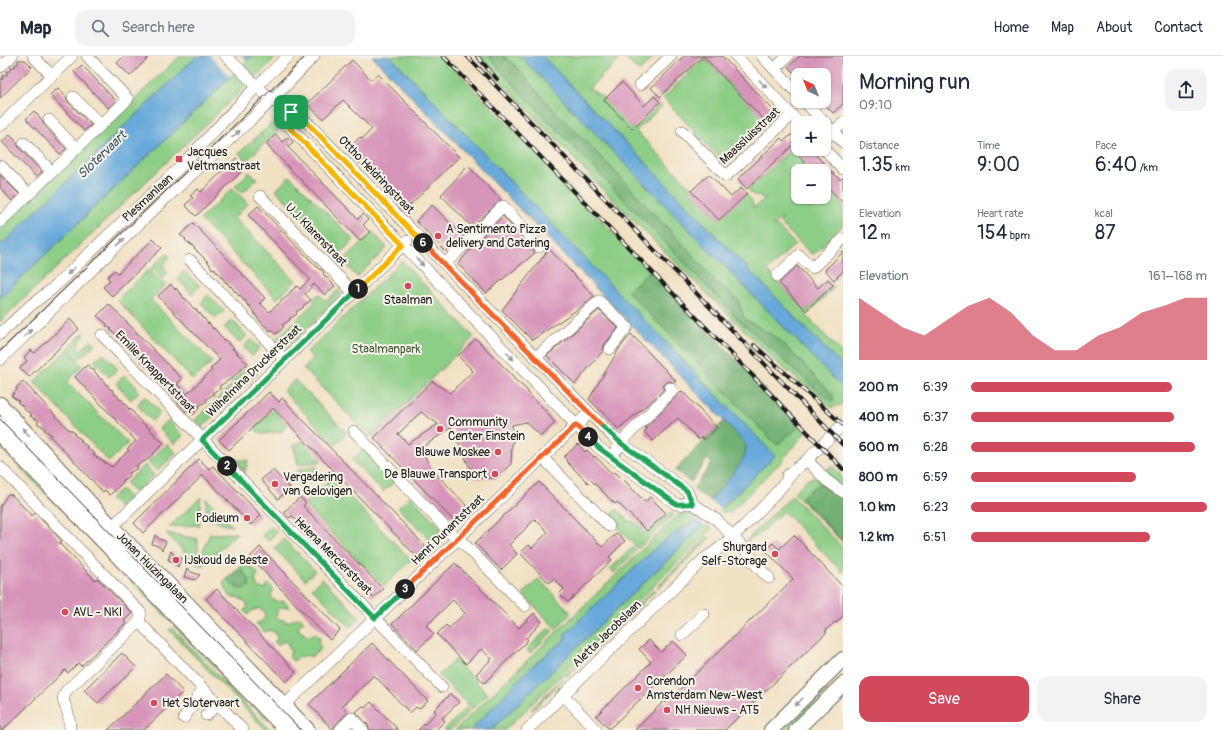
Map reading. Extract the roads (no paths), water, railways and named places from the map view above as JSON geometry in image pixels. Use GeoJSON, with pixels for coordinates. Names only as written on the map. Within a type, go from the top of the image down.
{"type":"FeatureCollection","features":[{"type":"Feature","properties":{"kind":"main road","name":"Johan Huizingalaan"},"geometry":{"type":"LineString","coordinates":[[0,404],[112,527],[308,730]]}},
{"type":"Feature","properties":{"kind":"main road","name":"Johan Huizingalaan"},"geometry":{"type":"LineString","coordinates":[[0,435],[286,730]]}},
{"type":"Feature","properties":{"kind":"main road"},"geometry":{"type":"LineString","coordinates":[[771,730],[826,674],[843,659]]}},
{"type":"Feature","properties":{"kind":"main road"},"geometry":{"type":"LineString","coordinates":[[796,730],[841,686]]}},
{"type":"Feature","properties":{"kind":"street"},"geometry":{"type":"LineString","coordinates":[[0,67],[12,56]]}},
{"type":"Feature","properties":{"kind":"street"},"geometry":{"type":"LineString","coordinates":[[33,56],[52,76]]}},
{"type":"Feature","properties":{"kind":"street"},"geometry":{"type":"LineString","coordinates":[[0,126],[72,56]]}},
{"type":"Feature","properties":{"kind":"street"},"geometry":{"type":"LineString","coordinates":[[1,218],[52,172],[128,99],[87,56]]}},
{"type":"Feature","properties":{"kind":"street"},"geometry":{"type":"LineString","coordinates":[[226,56],[264,93],[273,99]]}},
{"type":"Feature","properties":{"kind":"street","name":"Plesmanlaan"},"geometry":{"type":"LineString","coordinates":[[0,334],[31,305],[52,290],[182,165],[257,86],[288,56]]}},
{"type":"Feature","properties":{"kind":"street","name":"Plesmanlaan"},"geometry":{"type":"LineString","coordinates":[[0,360],[149,214],[273,99],[314,56]]}},
{"type":"Feature","properties":{"kind":"street"},"geometry":{"type":"LineString","coordinates":[[640,85],[671,56]]}},
{"type":"Feature","properties":{"kind":"street","name":"Maassluisstraat"},"geometry":{"type":"LineString","coordinates":[[736,56],[793,116]]}},
{"type":"Feature","properties":{"kind":"street"},"geometry":{"type":"LineString","coordinates":[[762,56],[791,87]]}},
{"type":"Feature","properties":{"kind":"street"},"geometry":{"type":"LineString","coordinates":[[774,69],[788,56]]}},
{"type":"Feature","properties":{"kind":"street"},"geometry":{"type":"LineString","coordinates":[[74,97],[100,125]]}},
{"type":"Feature","properties":{"kind":"street","name":"Ottho Heldringstraat"},"geometry":{"type":"LineString","coordinates":[[273,99],[284,109],[297,112],[536,357],[575,393],[589,413],[622,444],[687,491],[696,505],[717,520],[751,556],[757,558],[771,576]]}},
{"type":"Feature","properties":{"kind":"street"},"geometry":{"type":"LineString","coordinates":[[811,108],[843,142]]}},
{"type":"Feature","properties":{"kind":"street"},"geometry":{"type":"LineString","coordinates":[[284,109],[286,124],[599,448],[676,504],[680,505],[686,503],[696,505]]}},
{"type":"Feature","properties":{"kind":"street"},"geometry":{"type":"LineString","coordinates":[[49,120],[76,149]]}},
{"type":"Feature","properties":{"kind":"street","name":"Maassluisstraat"},"geometry":{"type":"LineString","coordinates":[[682,130],[726,176],[791,123]]}},
{"type":"Feature","properties":{"kind":"street"},"geometry":{"type":"LineString","coordinates":[[833,132],[843,123]]}},
{"type":"Feature","properties":{"kind":"street"},"geometry":{"type":"LineString","coordinates":[[24,143],[52,172]]}},
{"type":"Feature","properties":{"kind":"street"},"geometry":{"type":"LineString","coordinates":[[831,156],[843,169]]}},
{"type":"Feature","properties":{"kind":"street"},"geometry":{"type":"LineString","coordinates":[[1,166],[28,194]]}},
{"type":"Feature","properties":{"kind":"street","name":"U.J. Klarenstraat"},"geometry":{"type":"LineString","coordinates":[[260,196],[354,293]]}},
{"type":"Feature","properties":{"kind":"street"},"geometry":{"type":"LineString","coordinates":[[445,264],[503,206],[539,247]]}},
{"type":"Feature","properties":{"kind":"street","name":"Wilhelmina Druckerstraat"},"geometry":{"type":"LineString","coordinates":[[112,527],[415,234]]}},
{"type":"Feature","properties":{"kind":"street"},"geometry":{"type":"LineString","coordinates":[[776,276],[799,255],[812,268],[843,239]]}},
{"type":"Feature","properties":{"kind":"street"},"geometry":{"type":"LineString","coordinates":[[190,260],[285,360]]}},
{"type":"Feature","properties":{"kind":"street"},"geometry":{"type":"LineString","coordinates":[[536,357],[599,300],[627,327],[610,349]]}},
{"type":"Feature","properties":{"kind":"street","name":"Emilie Knappertstraat"},"geometry":{"type":"LineString","coordinates":[[102,335],[273,513]]}},
{"type":"Feature","properties":{"kind":"street"},"geometry":{"type":"LineString","coordinates":[[611,457],[628,436],[672,391],[670,388]]}},
{"type":"Feature","properties":{"kind":"street","name":"Henri Dunantstraat"},"geometry":{"type":"LineString","coordinates":[[291,699],[589,413]]}},
{"type":"Feature","properties":{"kind":"street","name":"Johan Huizingalaan"},"geometry":{"type":"LineString","coordinates":[[0,422],[298,730]]}},
{"type":"Feature","properties":{"kind":"street","name":"Aletta Jacobslaan"},"geometry":{"type":"LineString","coordinates":[[527,730],[658,608],[705,558],[711,547],[730,534],[775,485],[807,460],[843,424]]}},
{"type":"Feature","properties":{"kind":"street"},"geometry":{"type":"LineString","coordinates":[[354,431],[456,539],[463,543],[525,606]]}},
{"type":"Feature","properties":{"kind":"street"},"geometry":{"type":"LineString","coordinates":[[542,457],[609,526]]}},
{"type":"Feature","properties":{"kind":"street"},"geometry":{"type":"LineString","coordinates":[[807,460],[826,480],[843,492]]}},
{"type":"Feature","properties":{"kind":"street"},"geometry":{"type":"LineString","coordinates":[[0,467],[141,613],[139,622],[66,691],[62,698],[67,709],[70,730]]}},
{"type":"Feature","properties":{"kind":"street","name":"Helena Mercierstraat"},"geometry":{"type":"LineString","coordinates":[[273,513],[442,687]]}},
{"type":"Feature","properties":{"kind":"street"},"geometry":{"type":"LineString","coordinates":[[682,635],[704,614]]}},
{"type":"Feature","properties":{"kind":"street"},"geometry":{"type":"LineString","coordinates":[[139,622],[243,730]]}},
{"type":"Feature","properties":{"kind":"street"},"geometry":{"type":"LineString","coordinates":[[826,674],[841,686]]}},
{"type":"Feature","properties":{"kind":"street"},"geometry":{"type":"LineString","coordinates":[[184,718],[203,689]]}},
{"type":"Feature","properties":{"kind":"street"},"geometry":{"type":"LineString","coordinates":[[563,695],[596,730]]}},
{"type":"Feature","properties":{"kind":"street"},"geometry":{"type":"LineString","coordinates":[[206,715],[218,704]]}},
{"type":"Feature","properties":{"kind":"street"},"geometry":{"type":"LineString","coordinates":[[62,730],[64,724],[62,709],[64,705]]}},
{"type":"Feature","properties":{"kind":"street"},"geometry":{"type":"LineString","coordinates":[[340,730],[352,718],[363,730]]}},
{"type":"Feature","properties":{"kind":"water","name":"Slotervaart"},"geometry":{"type":"Polygon","coordinates":[[[197,56],[252,56],[0,298],[0,246],[197,56]]]}},
{"type":"Feature","properties":{"kind":"water"},"geometry":{"type":"Polygon","coordinates":[[[372,56],[390,56],[775,456],[491,730],[471,730],[530,668],[559,645],[565,639],[565,634],[661,543],[689,524],[723,486],[740,464],[745,455],[746,447],[726,423],[372,56]]]}},
{"type":"Feature","properties":{"kind":"water"},"geometry":{"type":"Polygon","coordinates":[[[520,56],[542,56],[843,367],[843,388],[520,56]]]}},
{"type":"Feature","properties":{"kind":"tram line"},"geometry":{"type":"LineString","coordinates":[[0,351],[306,56]]}},
{"type":"Feature","properties":{"kind":"tram line"},"geometry":{"type":"LineString","coordinates":[[0,419],[301,730]]}},
{"type":"Feature","properties":{"kind":"railway"},"geometry":{"type":"LineString","coordinates":[[443,56],[843,469]]}},
{"type":"Feature","properties":{"kind":"railway"},"geometry":{"type":"LineString","coordinates":[[467,56],[843,445]]}},
{"type":"Feature","properties":{"kind":"railway"},"geometry":{"type":"LineString","coordinates":[[477,56],[497,79]]}},
{"type":"Feature","properties":{"kind":"railway"},"geometry":{"type":"LineString","coordinates":[[754,345],[843,425]]}},
{"type":"Feature","properties":{"kind":"place","name":"Jacques Veltmanstraat"},"geometry":{"type":"Point","coordinates":[179,159]}},
{"type":"Feature","properties":{"kind":"place","name":"A Sentimento Pizza delivery and Catering"},"geometry":{"type":"Point","coordinates":[438,236]}},
{"type":"Feature","properties":{"kind":"place","name":"Staalman"},"geometry":{"type":"Point","coordinates":[408,286]}},
{"type":"Feature","properties":{"kind":"place","name":"Community Center Einstein"},"geometry":{"type":"Point","coordinates":[440,429]}},
{"type":"Feature","properties":{"kind":"place","name":"Blauwe Moskee"},"geometry":{"type":"Point","coordinates":[498,452]}},
{"type":"Feature","properties":{"kind":"place","name":"De Blauwe Transport"},"geometry":{"type":"Point","coordinates":[495,474]}},
{"type":"Feature","properties":{"kind":"place","name":"Vergadering van Gelovigen"},"geometry":{"type":"Point","coordinates":[275,484]}},
{"type":"Feature","properties":{"kind":"place","name":"Podieum"},"geometry":{"type":"Point","coordinates":[247,518]}},
{"type":"Feature","properties":{"kind":"place","name":"Shurgard Self-Storage"},"geometry":{"type":"Point","coordinates":[775,554]}},
{"type":"Feature","properties":{"kind":"place","name":"IJskoud de Beste"},"geometry":{"type":"Point","coordinates":[176,560]}},
{"type":"Feature","properties":{"kind":"place","name":"AVL - NKI"},"geometry":{"type":"Point","coordinates":[65,612]}},
{"type":"Feature","properties":{"kind":"place","name":"Corendon Amsterdam New-West"},"geometry":{"type":"Point","coordinates":[638,688]}},
{"type":"Feature","properties":{"kind":"place","name":"Het Slotervaart"},"geometry":{"type":"Point","coordinates":[154,703]}},
{"type":"Feature","properties":{"kind":"place","name":"NH Nieuws - AT5"},"geometry":{"type":"Point","coordinates":[667,710]}},
{"type":"Feature","properties":{"kind":"park label","name":"Staalmanpark"},"geometry":{"type":"Point","coordinates":[386,349]}}]}
